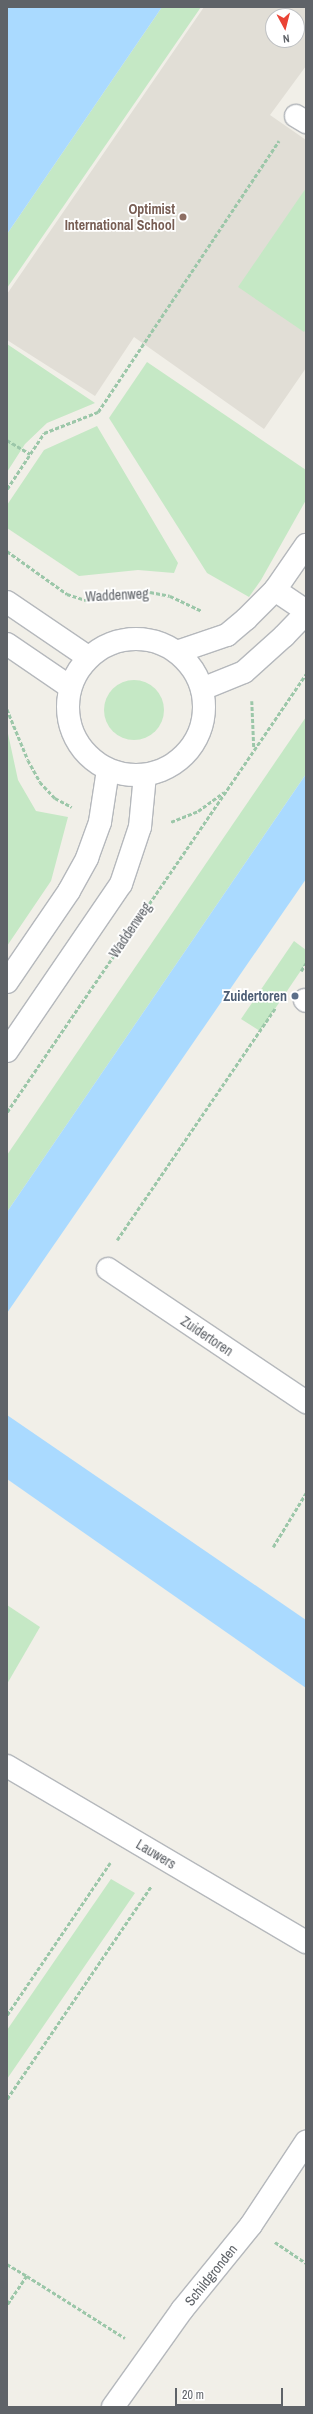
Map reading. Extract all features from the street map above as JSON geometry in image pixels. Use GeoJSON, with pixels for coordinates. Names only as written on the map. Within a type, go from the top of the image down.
{"type":"FeatureCollection","features":[{"type":"Feature","properties":{"kind":"street"},"geometry":{"type":"LineString","coordinates":[[177,652],[227,635],[275,590],[306,545]]}},
{"type":"Feature","properties":{"kind":"street"},"geometry":{"type":"LineString","coordinates":[[202,689],[244,672],[284,636],[306,612],[275,590]]}},
{"type":"Feature","properties":{"kind":"street"},"geometry":{"type":"LineString","coordinates":[[7,602],[88,657]]}},
{"type":"Feature","properties":{"kind":"street"},"geometry":{"type":"LineString","coordinates":[[132,638],[163,643],[177,652],[188,662],[197,675],[202,689],[205,708],[201,728],[193,745],[180,759],[163,770],[145,775],[126,775],[108,770],[94,761],[82,750],[73,736],[68,720],[67,704],[70,687],[77,671],[88,657],[116,641],[132,638]]}},
{"type":"Feature","properties":{"kind":"street"},"geometry":{"type":"LineString","coordinates":[[7,644],[70,687]]}},
{"type":"Feature","properties":{"kind":"street"},"geometry":{"type":"LineString","coordinates":[[7,982],[69,891],[87,858],[100,822],[108,770]]}},
{"type":"Feature","properties":{"kind":"street"},"geometry":{"type":"LineString","coordinates":[[7,1051],[121,884],[140,827],[145,775]]}},
{"type":"Feature","properties":{"kind":"street","name":"Zuidertoren"},"geometry":{"type":"LineString","coordinates":[[108,1269],[306,1402]]}},
{"type":"Feature","properties":{"kind":"street","name":"Lauwers"},"geometry":{"type":"LineString","coordinates":[[7,1766],[306,1942]]}},
{"type":"Feature","properties":{"kind":"street","name":"Schildgronden"},"geometry":{"type":"LineString","coordinates":[[113,2407],[182,2310],[251,2225],[306,2142]]}},
{"type":"Feature","properties":{"kind":"path"},"geometry":{"type":"LineString","coordinates":[[7,489],[44,433],[98,412],[301,119]]}},
{"type":"Feature","properties":{"kind":"path"},"geometry":{"type":"LineString","coordinates":[[7,440],[30,454]]}},
{"type":"Feature","properties":{"kind":"path","name":"Waddenweg"},"geometry":{"type":"LineString","coordinates":[[7,551],[67,594],[86,600],[150,592],[170,596],[199,608],[227,635]]}},
{"type":"Feature","properties":{"kind":"path"},"geometry":{"type":"LineString","coordinates":[[244,672],[251,692],[254,748]]}},
{"type":"Feature","properties":{"kind":"path","name":"Waddenweg"},"geometry":{"type":"LineString","coordinates":[[7,1112],[254,748],[306,674]]}},
{"type":"Feature","properties":{"kind":"path"},"geometry":{"type":"LineString","coordinates":[[299,973],[306,963]]}},
{"type":"Feature","properties":{"kind":"path"},"geometry":{"type":"LineString","coordinates":[[108,1269],[107,1254],[280,1001]]}},
{"type":"Feature","properties":{"kind":"path"},"geometry":{"type":"LineString","coordinates":[[272,1547],[306,1493]]}},
{"type":"Feature","properties":{"kind":"path"},"geometry":{"type":"LineString","coordinates":[[7,2014],[127,1837]]}},
{"type":"Feature","properties":{"kind":"path"},"geometry":{"type":"LineString","coordinates":[[7,2099],[168,1861]]}},
{"type":"Feature","properties":{"kind":"path"},"geometry":{"type":"LineString","coordinates":[[251,2225],[306,2263]]}},
{"type":"Feature","properties":{"kind":"path"},"geometry":{"type":"LineString","coordinates":[[7,2264],[151,2354]]}},
{"type":"Feature","properties":{"kind":"path"},"geometry":{"type":"LineString","coordinates":[[7,2306],[28,2276]]}},
{"type":"Feature","properties":{"kind":"shaded area","name":"Optimist International School"},"geometry":{"type":"Polygon","coordinates":[[[204,7],[306,7],[306,66],[270,115],[306,140],[306,368],[264,429],[134,337],[95,396],[7,340],[7,294],[204,7]]]}},
{"type":"Feature","properties":{"kind":"green space"},"geometry":{"type":"Polygon","coordinates":[[[162,7],[201,7],[7,288],[7,234],[162,7]]]}},
{"type":"Feature","properties":{"kind":"green space"},"geometry":{"type":"Polygon","coordinates":[[[306,188],[306,329],[304,332],[238,287],[306,188]]]}},
{"type":"Feature","properties":{"kind":"green space"},"geometry":{"type":"Polygon","coordinates":[[[7,344],[95,403],[47,423],[25,444],[7,472],[7,344]]]}},
{"type":"Feature","properties":{"kind":"green space"},"geometry":{"type":"Polygon","coordinates":[[[147,362],[306,470],[306,500],[261,580],[249,597],[207,573],[109,418],[147,362]]]}},
{"type":"Feature","properties":{"kind":"green space"},"geometry":{"type":"Polygon","coordinates":[[[97,426],[178,563],[174,573],[138,570],[79,576],[7,528],[7,505],[44,450],[97,426]]]}},
{"type":"Feature","properties":{"kind":"green space"},"geometry":{"type":"Polygon","coordinates":[[[128,680],[140,680],[151,685],[159,693],[164,704],[162,722],[151,735],[140,740],[128,740],[117,735],[109,727],[104,716],[104,704],[109,693],[117,685],[128,680]]]}},
{"type":"Feature","properties":{"kind":"green space"},"geometry":{"type":"Polygon","coordinates":[[[306,717],[306,774],[7,1212],[7,1155],[306,717]]]}},
{"type":"Feature","properties":{"kind":"green space"},"geometry":{"type":"Polygon","coordinates":[[[7,729],[18,780],[36,811],[68,817],[51,881],[7,946],[7,729]]]}},
{"type":"Feature","properties":{"kind":"green space"},"geometry":{"type":"Polygon","coordinates":[[[294,941],[306,950],[306,963],[260,1031],[241,1019],[294,941]]]}},
{"type":"Feature","properties":{"kind":"green space"},"geometry":{"type":"Polygon","coordinates":[[[7,1605],[40,1627],[7,1684],[7,1605]]]}},
{"type":"Feature","properties":{"kind":"green space"},"geometry":{"type":"Polygon","coordinates":[[[111,1879],[135,1893],[7,2079],[7,2030],[111,1879]]]}},
{"type":"Feature","properties":{"kind":"water"},"geometry":{"type":"Polygon","coordinates":[[[7,7],[162,7],[7,234],[7,7]]]}},
{"type":"Feature","properties":{"kind":"water"},"geometry":{"type":"Polygon","coordinates":[[[306,774],[306,879],[7,1313],[7,1212],[306,774]]]}},
{"type":"Feature","properties":{"kind":"water"},"geometry":{"type":"Polygon","coordinates":[[[7,1415],[306,1620],[306,1688],[7,1479],[7,1415]]]}},
{"type":"Feature","properties":{"kind":"place","name":"Optimist International School"},"geometry":{"type":"Point","coordinates":[183,217]}},
{"type":"Feature","properties":{"kind":"place","name":"Zuidertoren"},"geometry":{"type":"Point","coordinates":[295,996]}}]}
